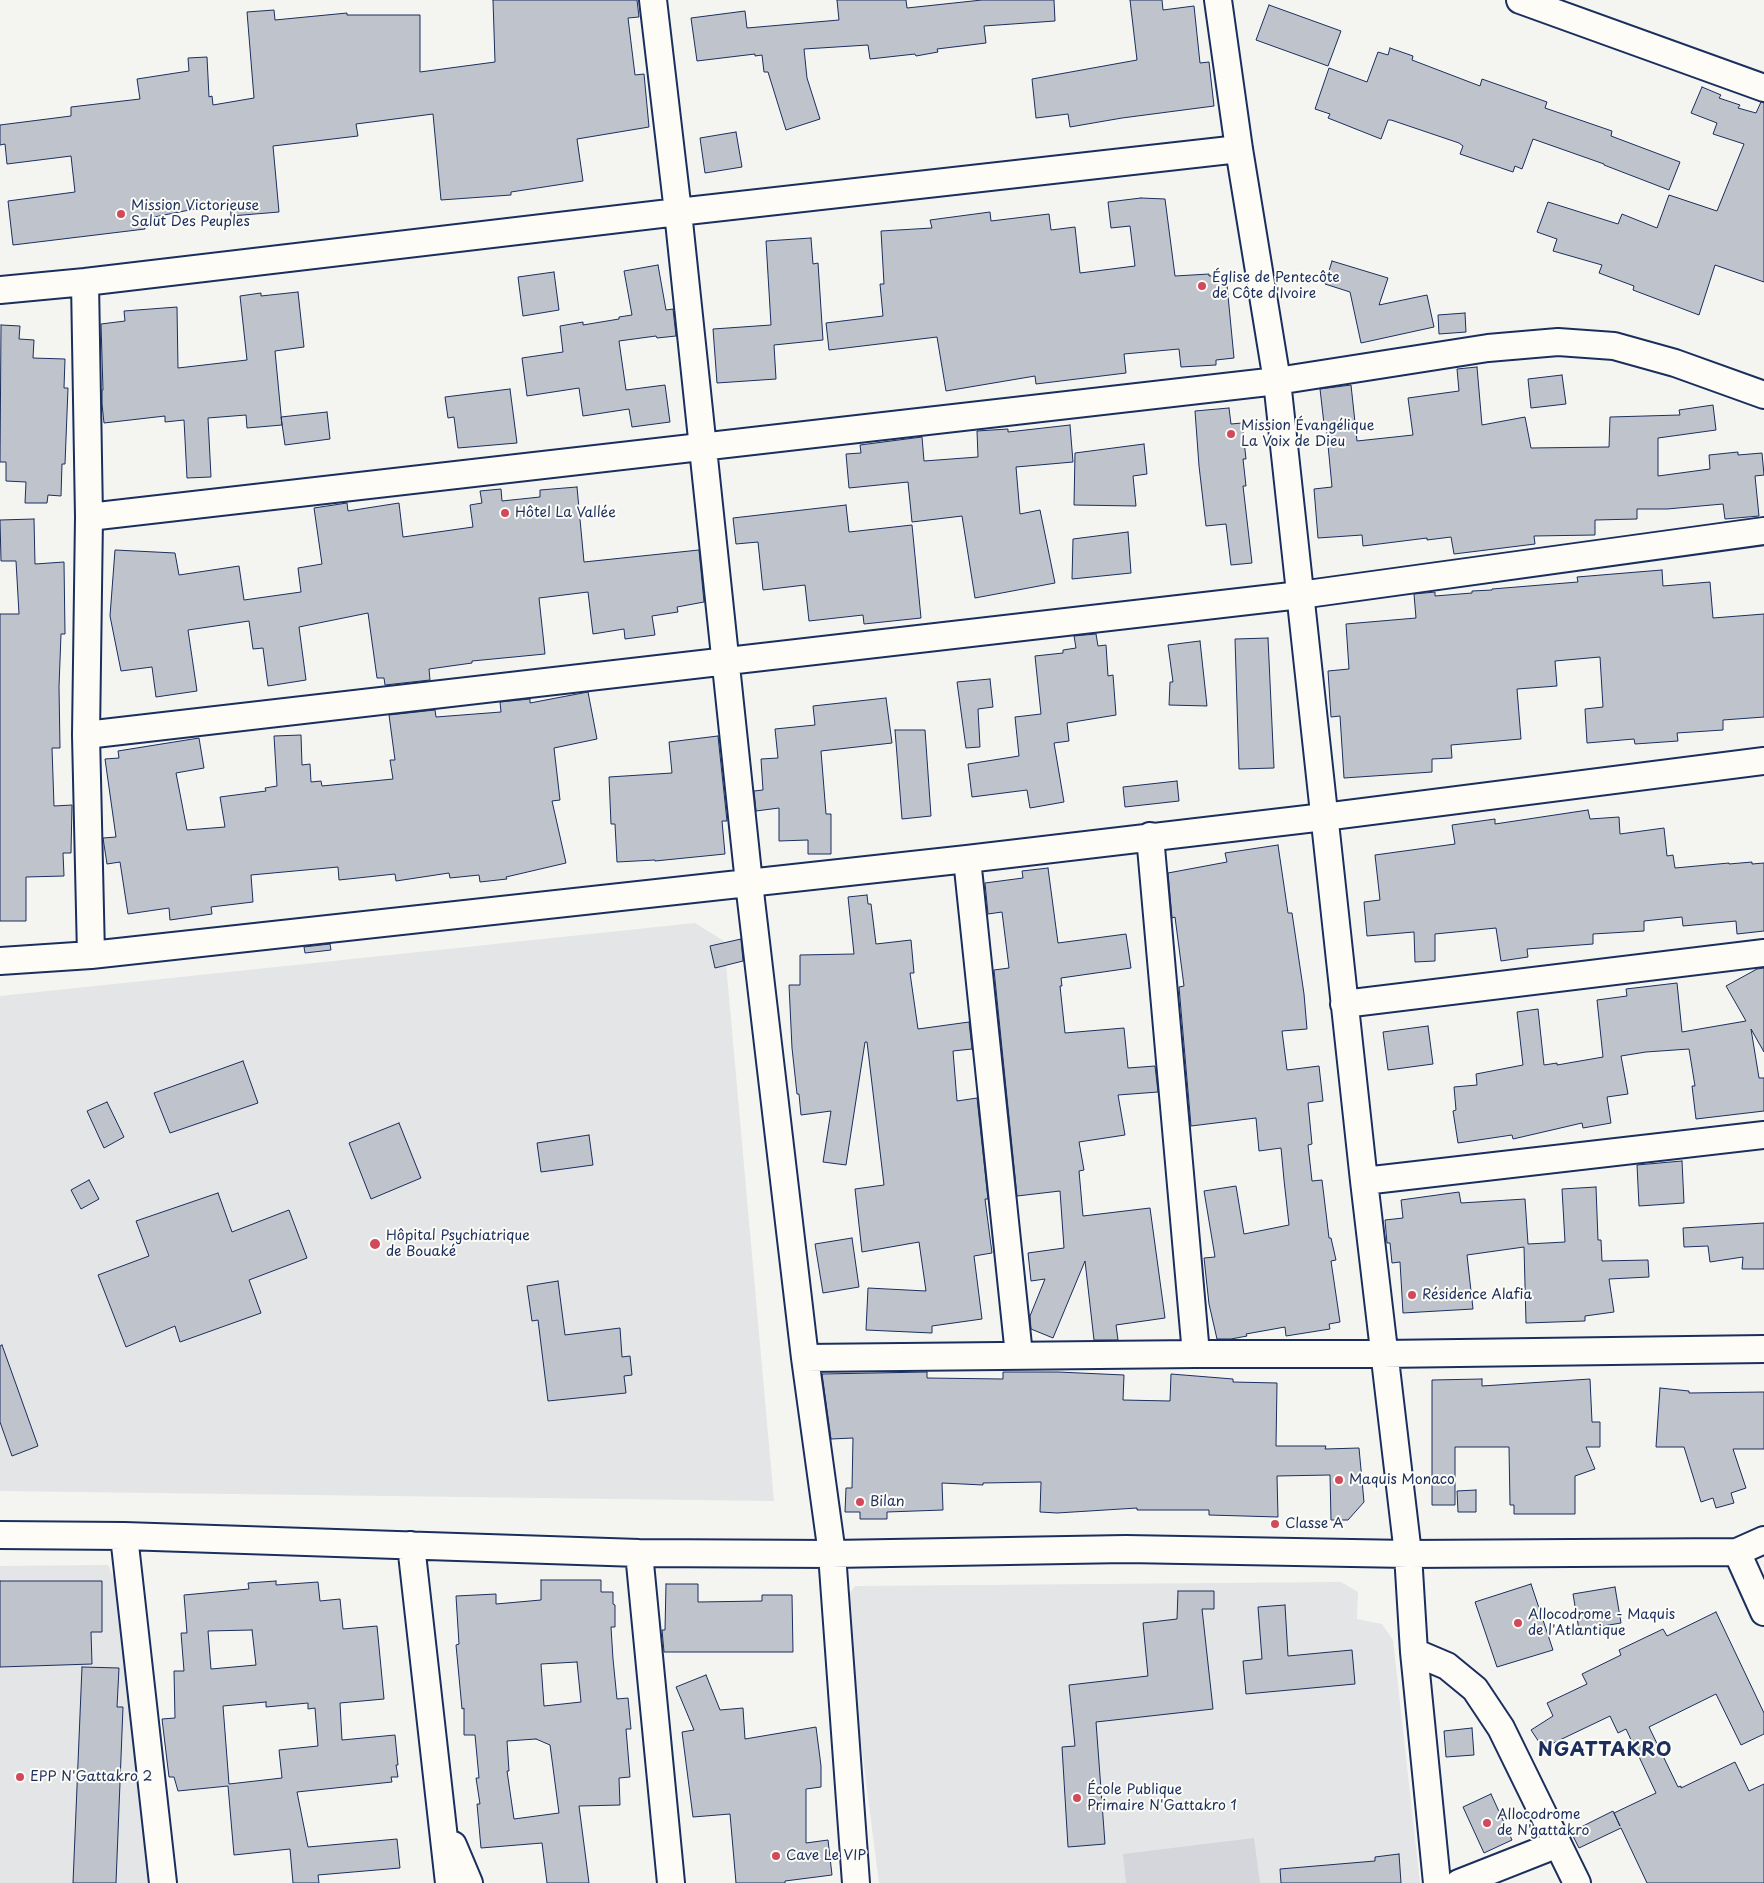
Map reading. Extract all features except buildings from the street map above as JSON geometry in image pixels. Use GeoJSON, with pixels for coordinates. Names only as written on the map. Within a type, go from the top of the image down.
{"type":"FeatureCollection","features":[{"type":"Feature","properties":{"kind":"street"},"geometry":{"type":"LineString","coordinates":[[653,0],[804,1358],[832,1554],[856,1883]]}},
{"type":"Feature","properties":{"kind":"street"},"geometry":{"type":"LineString","coordinates":[[1218,0],[1239,149],[1276,381],[1383,1354],[1408,1554],[1414,1652],[1438,1883]]}},
{"type":"Feature","properties":{"kind":"street"},"geometry":{"type":"LineString","coordinates":[[1520,0],[1764,88]]}},
{"type":"Feature","properties":{"kind":"street"},"geometry":{"type":"LineString","coordinates":[[0,290],[85,282],[678,212],[1239,149]]}},
{"type":"Feature","properties":{"kind":"street"},"geometry":{"type":"LineString","coordinates":[[85,282],[89,517],[86,734],[91,955]]}},
{"type":"Feature","properties":{"kind":"street"},"geometry":{"type":"LineString","coordinates":[[89,517],[1276,381],[1488,348],[1558,342],[1614,346],[1675,363],[1764,395]]}},
{"type":"Feature","properties":{"kind":"street"},"geometry":{"type":"LineString","coordinates":[[86,734],[1300,595],[1764,531]]}},
{"type":"Feature","properties":{"kind":"street"},"geometry":{"type":"LineString","coordinates":[[0,961],[91,955],[967,859],[1764,760]]}},
{"type":"Feature","properties":{"kind":"street"},"geometry":{"type":"LineString","coordinates":[[1150,836],[1196,1354]]}},
{"type":"Feature","properties":{"kind":"street"},"geometry":{"type":"LineString","coordinates":[[967,859],[1019,1355]]}},
{"type":"Feature","properties":{"kind":"street"},"geometry":{"type":"LineString","coordinates":[[1344,1004],[1764,953]]}},
{"type":"Feature","properties":{"kind":"street"},"geometry":{"type":"LineString","coordinates":[[1364,1181],[1764,1135]]}},
{"type":"Feature","properties":{"kind":"street"},"geometry":{"type":"LineString","coordinates":[[804,1358],[1764,1349]]}},
{"type":"Feature","properties":{"kind":"street"},"geometry":{"type":"LineString","coordinates":[[0,1535],[124,1536],[639,1553],[832,1554],[1126,1549],[1408,1554],[1737,1552],[1764,1540]]}},
{"type":"Feature","properties":{"kind":"street"},"geometry":{"type":"LineString","coordinates":[[124,1536],[163,1883]]}},
{"type":"Feature","properties":{"kind":"street"},"geometry":{"type":"LineString","coordinates":[[411,1545],[450,1883]]}},
{"type":"Feature","properties":{"kind":"street"},"geometry":{"type":"LineString","coordinates":[[1737,1552],[1764,1612]]}},
{"type":"Feature","properties":{"kind":"street"},"geometry":{"type":"LineString","coordinates":[[639,1553],[671,1883]]}},
{"type":"Feature","properties":{"kind":"street"},"geometry":{"type":"LineString","coordinates":[[1414,1652],[1447,1666],[1475,1689],[1501,1728],[1577,1883]]}},
{"type":"Feature","properties":{"kind":"street"},"geometry":{"type":"LineString","coordinates":[[443,1819],[469,1883]]}},
{"type":"Feature","properties":{"kind":"street"},"geometry":{"type":"LineString","coordinates":[[1459,1883],[1558,1844]]}},
{"type":"Feature","properties":{"kind":"shaded area","name":"Hôpital Psychiatrique de Bouaké"},"geometry":{"type":"Polygon","coordinates":[[[695,923],[724,941],[774,1501],[0,1491],[0,996],[695,923]]]}},
{"type":"Feature","properties":{"kind":"shaded area"},"geometry":{"type":"Polygon","coordinates":[[[108,1565],[121,1594],[148,1883],[0,1883],[0,1566],[108,1565]]]}},
{"type":"Feature","properties":{"kind":"shaded area"},"geometry":{"type":"Polygon","coordinates":[[[1341,1582],[1358,1592],[1357,1619],[1382,1624],[1393,1640],[1420,1883],[879,1883],[843,1602],[855,1586],[1341,1582]]]}},
{"type":"Feature","properties":{"kind":"shaded area"},"geometry":{"type":"Polygon","coordinates":[[[1254,1838],[1260,1883],[1126,1883],[1123,1854],[1254,1838]]]}},
{"type":"Feature","properties":{"kind":"place","name":"Mission Victorieuse Salut Des Peuples"},"geometry":{"type":"Point","coordinates":[121,214]}},
{"type":"Feature","properties":{"kind":"place","name":"Église de Pentecôte de Côte d'Ivoire"},"geometry":{"type":"Point","coordinates":[1202,286]}},
{"type":"Feature","properties":{"kind":"place","name":"Mission Évangélique La Voix de Dieu"},"geometry":{"type":"Point","coordinates":[1231,434]}},
{"type":"Feature","properties":{"kind":"place","name":"Hôtel La Vallée"},"geometry":{"type":"Point","coordinates":[505,513]}},
{"type":"Feature","properties":{"kind":"place","name":"Hôpital Psychiatrique de Bouaké"},"geometry":{"type":"Point","coordinates":[375,1244]}},
{"type":"Feature","properties":{"kind":"place","name":"Résidence Alafia"},"geometry":{"type":"Point","coordinates":[1412,1295]}},
{"type":"Feature","properties":{"kind":"place","name":"Maquis Monaco"},"geometry":{"type":"Point","coordinates":[1339,1480]}},
{"type":"Feature","properties":{"kind":"place","name":"Bilan"},"geometry":{"type":"Point","coordinates":[860,1502]}},
{"type":"Feature","properties":{"kind":"place","name":"Classe A"},"geometry":{"type":"Point","coordinates":[1275,1524]}},
{"type":"Feature","properties":{"kind":"place","name":"Allocodrome - Maquis de l'Atlantique"},"geometry":{"type":"Point","coordinates":[1518,1623]}},
{"type":"Feature","properties":{"kind":"place","name":"EPP N'Gattakro 2"},"geometry":{"type":"Point","coordinates":[20,1777]}},
{"type":"Feature","properties":{"kind":"place","name":"École Publique Primaire N'Gattakro 1"},"geometry":{"type":"Point","coordinates":[1077,1798]}},
{"type":"Feature","properties":{"kind":"place","name":"Allocodrome de N'gattakro"},"geometry":{"type":"Point","coordinates":[1487,1823]}},
{"type":"Feature","properties":{"kind":"place","name":"Cave Le VIP"},"geometry":{"type":"Point","coordinates":[776,1856]}},
{"type":"Feature","properties":{"kind":"district","name":"NGATTAKRO"},"geometry":{"type":"Point","coordinates":[1605,1751]}}]}
